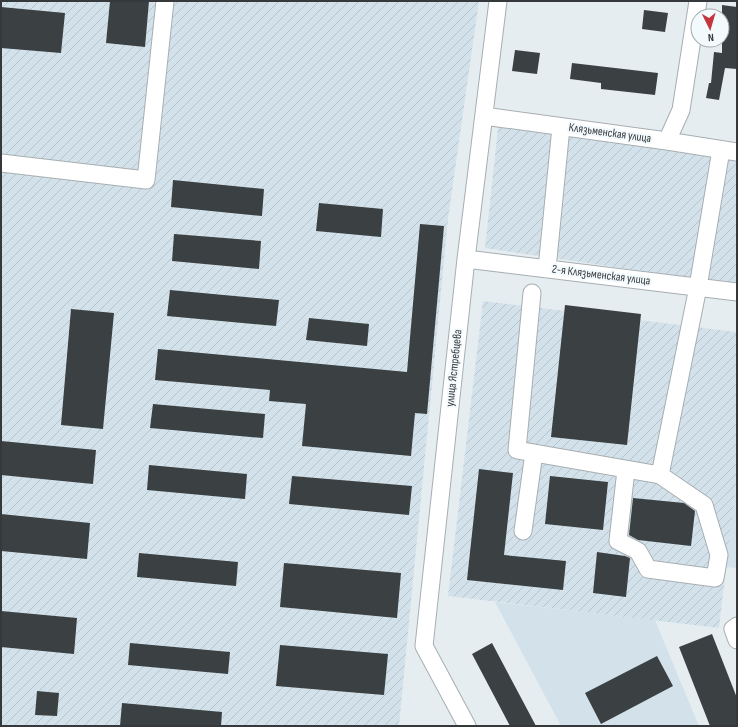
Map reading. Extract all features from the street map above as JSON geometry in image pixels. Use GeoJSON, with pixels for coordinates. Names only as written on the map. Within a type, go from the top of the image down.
{"type":"FeatureCollection","features":[{"type":"Feature","properties":{"kind":"street"},"geometry":{"type":"LineString","coordinates":[[1,163],[146,180],[166,1]]}},
{"type":"Feature","properties":{"kind":"street","name":"улица Ястребцева"},"geometry":{"type":"LineString","coordinates":[[467,726],[424,646],[466,259],[498,1]]}},
{"type":"Feature","properties":{"kind":"street"},"geometry":{"type":"LineString","coordinates":[[667,141],[681,110],[698,1]]}},
{"type":"Feature","properties":{"kind":"street","name":"Клязьменская улица"},"geometry":{"type":"LineString","coordinates":[[484,116],[729,151]]}},
{"type":"Feature","properties":{"kind":"street"},"geometry":{"type":"LineString","coordinates":[[547,269],[560,127]]}},
{"type":"Feature","properties":{"kind":"street"},"geometry":{"type":"LineString","coordinates":[[660,475],[698,287],[729,151]]}},
{"type":"Feature","properties":{"kind":"street","name":"2-я Клязьменская улица"},"geometry":{"type":"LineString","coordinates":[[466,259],[737,292]]}},
{"type":"Feature","properties":{"kind":"street"},"geometry":{"type":"LineString","coordinates":[[532,293],[517,450],[660,475],[704,505],[719,555],[716,578],[648,569],[638,551],[618,541],[626,470]]}},
{"type":"Feature","properties":{"kind":"street"},"geometry":{"type":"LineString","coordinates":[[523,531],[534,453]]}},
{"type":"Feature","properties":{"kind":"street"},"geometry":{"type":"LineString","coordinates":[[737,626],[733,629],[737,640]]}},
{"type":"Feature","properties":{"kind":"shaded area"},"geometry":{"type":"Polygon","coordinates":[[[1,1],[479,1],[448,219],[399,726],[1,726],[1,1]]]}},
{"type":"Feature","properties":{"kind":"shaded area"},"geometry":{"type":"Polygon","coordinates":[[[499,119],[737,147],[737,285],[485,248],[499,119]]]}},
{"type":"Feature","properties":{"kind":"shaded area"},"geometry":{"type":"Polygon","coordinates":[[[483,301],[737,332],[737,476],[719,628],[448,596],[483,301]]]}},
{"type":"Feature","properties":{"kind":"shaded area"},"geometry":{"type":"Polygon","coordinates":[[[737,476],[737,568],[726,567],[737,476]]]}},
{"type":"Feature","properties":{"kind":"shaded area"},"geometry":{"type":"Polygon","coordinates":[[[495,602],[655,620],[699,726],[561,726],[495,602]]]}},
{"type":"Feature","properties":{"kind":"building"},"geometry":{"type":"Polygon","coordinates":[[[110,1],[149,1],[145,47],[106,43],[110,1]]]}},
{"type":"Feature","properties":{"kind":"building"},"geometry":{"type":"Polygon","coordinates":[[[722,5],[737,7],[737,69],[725,68],[719,100],[706,98],[709,83],[711,83],[714,52],[722,53],[722,48],[730,48],[730,8],[722,8],[722,5]]]}},
{"type":"Feature","properties":{"kind":"building"},"geometry":{"type":"Polygon","coordinates":[[[1,7],[65,13],[61,53],[1,48],[1,7]]]}},
{"type":"Feature","properties":{"kind":"building"},"geometry":{"type":"Polygon","coordinates":[[[644,10],[668,13],[665,32],[642,29],[644,10]]]}},
{"type":"Feature","properties":{"kind":"building"},"geometry":{"type":"Polygon","coordinates":[[[515,50],[540,53],[537,74],[512,71],[515,50]]]}},
{"type":"Feature","properties":{"kind":"building"},"geometry":{"type":"Polygon","coordinates":[[[572,63],[658,73],[655,95],[601,89],[601,83],[570,79],[572,63]]]}},
{"type":"Feature","properties":{"kind":"building"},"geometry":{"type":"Polygon","coordinates":[[[173,180],[264,189],[262,216],[171,207],[173,180]]]}},
{"type":"Feature","properties":{"kind":"building"},"geometry":{"type":"Polygon","coordinates":[[[319,203],[383,209],[381,237],[316,231],[319,203]]]}},
{"type":"Feature","properties":{"kind":"building"},"geometry":{"type":"Polygon","coordinates":[[[420,224],[444,226],[427,414],[415,413],[411,456],[302,446],[306,404],[269,401],[270,390],[155,380],[158,349],[407,372],[420,224]]]}},
{"type":"Feature","properties":{"kind":"building"},"geometry":{"type":"Polygon","coordinates":[[[174,234],[261,241],[259,269],[172,261],[174,234]]]}},
{"type":"Feature","properties":{"kind":"building"},"geometry":{"type":"Polygon","coordinates":[[[170,290],[279,300],[276,326],[167,316],[170,290]]]}},
{"type":"Feature","properties":{"kind":"building"},"geometry":{"type":"Polygon","coordinates":[[[565,305],[641,314],[627,445],[551,437],[565,305]]]}},
{"type":"Feature","properties":{"kind":"building"},"geometry":{"type":"Polygon","coordinates":[[[71,309],[114,313],[103,429],[61,425],[71,309]]]}},
{"type":"Feature","properties":{"kind":"building"},"geometry":{"type":"Polygon","coordinates":[[[309,318],[369,324],[367,346],[306,340],[309,318]]]}},
{"type":"Feature","properties":{"kind":"building"},"geometry":{"type":"Polygon","coordinates":[[[153,404],[265,414],[263,438],[150,428],[153,404]]]}},
{"type":"Feature","properties":{"kind":"building"},"geometry":{"type":"Polygon","coordinates":[[[1,441],[96,450],[93,484],[1,475],[1,441]]]}},
{"type":"Feature","properties":{"kind":"building"},"geometry":{"type":"Polygon","coordinates":[[[149,465],[247,474],[245,499],[147,490],[149,465]]]}},
{"type":"Feature","properties":{"kind":"building"},"geometry":{"type":"Polygon","coordinates":[[[479,469],[513,473],[504,555],[566,561],[563,590],[467,580],[479,469]]]}},
{"type":"Feature","properties":{"kind":"building"},"geometry":{"type":"Polygon","coordinates":[[[292,476],[412,486],[409,515],[289,504],[292,476]]]}},
{"type":"Feature","properties":{"kind":"building"},"geometry":{"type":"Polygon","coordinates":[[[550,476],[608,482],[603,530],[545,524],[550,476]]]}},
{"type":"Feature","properties":{"kind":"building"},"geometry":{"type":"Polygon","coordinates":[[[633,498],[684,503],[695,511],[691,546],[638,540],[629,535],[633,498]]]}},
{"type":"Feature","properties":{"kind":"building"},"geometry":{"type":"Polygon","coordinates":[[[1,514],[90,523],[87,559],[1,551],[1,514]]]}},
{"type":"Feature","properties":{"kind":"building"},"geometry":{"type":"Polygon","coordinates":[[[597,552],[630,558],[626,597],[593,593],[597,552]]]}},
{"type":"Feature","properties":{"kind":"building"},"geometry":{"type":"Polygon","coordinates":[[[139,553],[238,562],[236,586],[137,577],[139,553]]]}},
{"type":"Feature","properties":{"kind":"building"},"geometry":{"type":"Polygon","coordinates":[[[284,563],[401,573],[397,618],[280,607],[284,563]]]}},
{"type":"Feature","properties":{"kind":"building"},"geometry":{"type":"Polygon","coordinates":[[[1,611],[77,618],[74,654],[1,647],[1,611]]]}},
{"type":"Feature","properties":{"kind":"building"},"geometry":{"type":"Polygon","coordinates":[[[712,634],[737,698],[737,726],[710,726],[679,647],[712,634]]]}},
{"type":"Feature","properties":{"kind":"building"},"geometry":{"type":"Polygon","coordinates":[[[130,643],[230,652],[228,674],[128,665],[130,643]]]}},
{"type":"Feature","properties":{"kind":"building"},"geometry":{"type":"Polygon","coordinates":[[[492,643],[536,726],[510,726],[472,654],[492,643]]]}},
{"type":"Feature","properties":{"kind":"building"},"geometry":{"type":"Polygon","coordinates":[[[280,645],[388,654],[384,695],[276,686],[280,645]]]}},
{"type":"Feature","properties":{"kind":"building"},"geometry":{"type":"Polygon","coordinates":[[[657,656],[673,686],[601,724],[585,693],[657,656]]]}},
{"type":"Feature","properties":{"kind":"building"},"geometry":{"type":"Polygon","coordinates":[[[37,691],[59,693],[57,716],[35,715],[37,691]]]}},
{"type":"Feature","properties":{"kind":"building"},"geometry":{"type":"Polygon","coordinates":[[[122,703],[222,712],[221,726],[120,726],[122,703]]]}}]}
